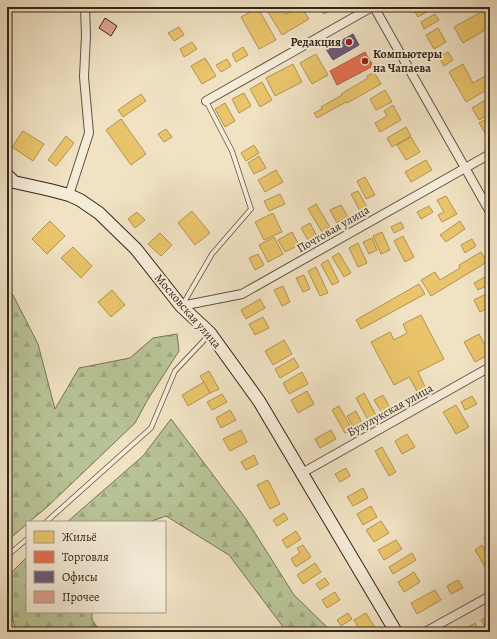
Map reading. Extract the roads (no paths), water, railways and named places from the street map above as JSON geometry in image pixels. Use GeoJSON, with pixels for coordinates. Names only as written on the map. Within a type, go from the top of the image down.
{"type":"FeatureCollection","features":[{"type":"Feature","properties":{"kind":"street"},"geometry":{"type":"LineString","coordinates":[[69,195],[89,133],[84,77],[86,35],[85,7]]}},
{"type":"Feature","properties":{"kind":"street"},"geometry":{"type":"LineString","coordinates":[[206,101],[373,7],[490,212]]}},
{"type":"Feature","properties":{"kind":"street","name":"Почтовая улица"},"geometry":{"type":"LineString","coordinates":[[182,306],[242,294],[490,154]]}},
{"type":"Feature","properties":{"kind":"street","name":"Московская улица"},"geometry":{"type":"LineString","coordinates":[[7,176],[14,182],[69,195],[80,200],[99,213],[136,249],[182,306],[210,333],[259,401],[396,632]]}},
{"type":"Feature","properties":{"kind":"street","name":"Бузулукская улица"},"geometry":{"type":"LineString","coordinates":[[302,473],[490,367]]}},
{"type":"Feature","properties":{"kind":"street"},"geometry":{"type":"LineString","coordinates":[[425,632],[490,596]]}},
{"type":"Feature","properties":{"kind":"lane"},"geometry":{"type":"LineString","coordinates":[[182,306],[212,254],[251,209],[232,151],[206,101]]}},
{"type":"Feature","properties":{"kind":"lane"},"geometry":{"type":"LineString","coordinates":[[47,521],[151,428],[175,370],[210,333]]}},
{"type":"Feature","properties":{"kind":"lane"},"geometry":{"type":"LineString","coordinates":[[7,556],[26,540]]}},
{"type":"Feature","properties":{"kind":"place","name":"Редакция"},"geometry":{"type":"Point","coordinates":[349,42]}},
{"type":"Feature","properties":{"kind":"place","name":"Компьютеры на Чапаева"},"geometry":{"type":"Point","coordinates":[365,61]}}]}
